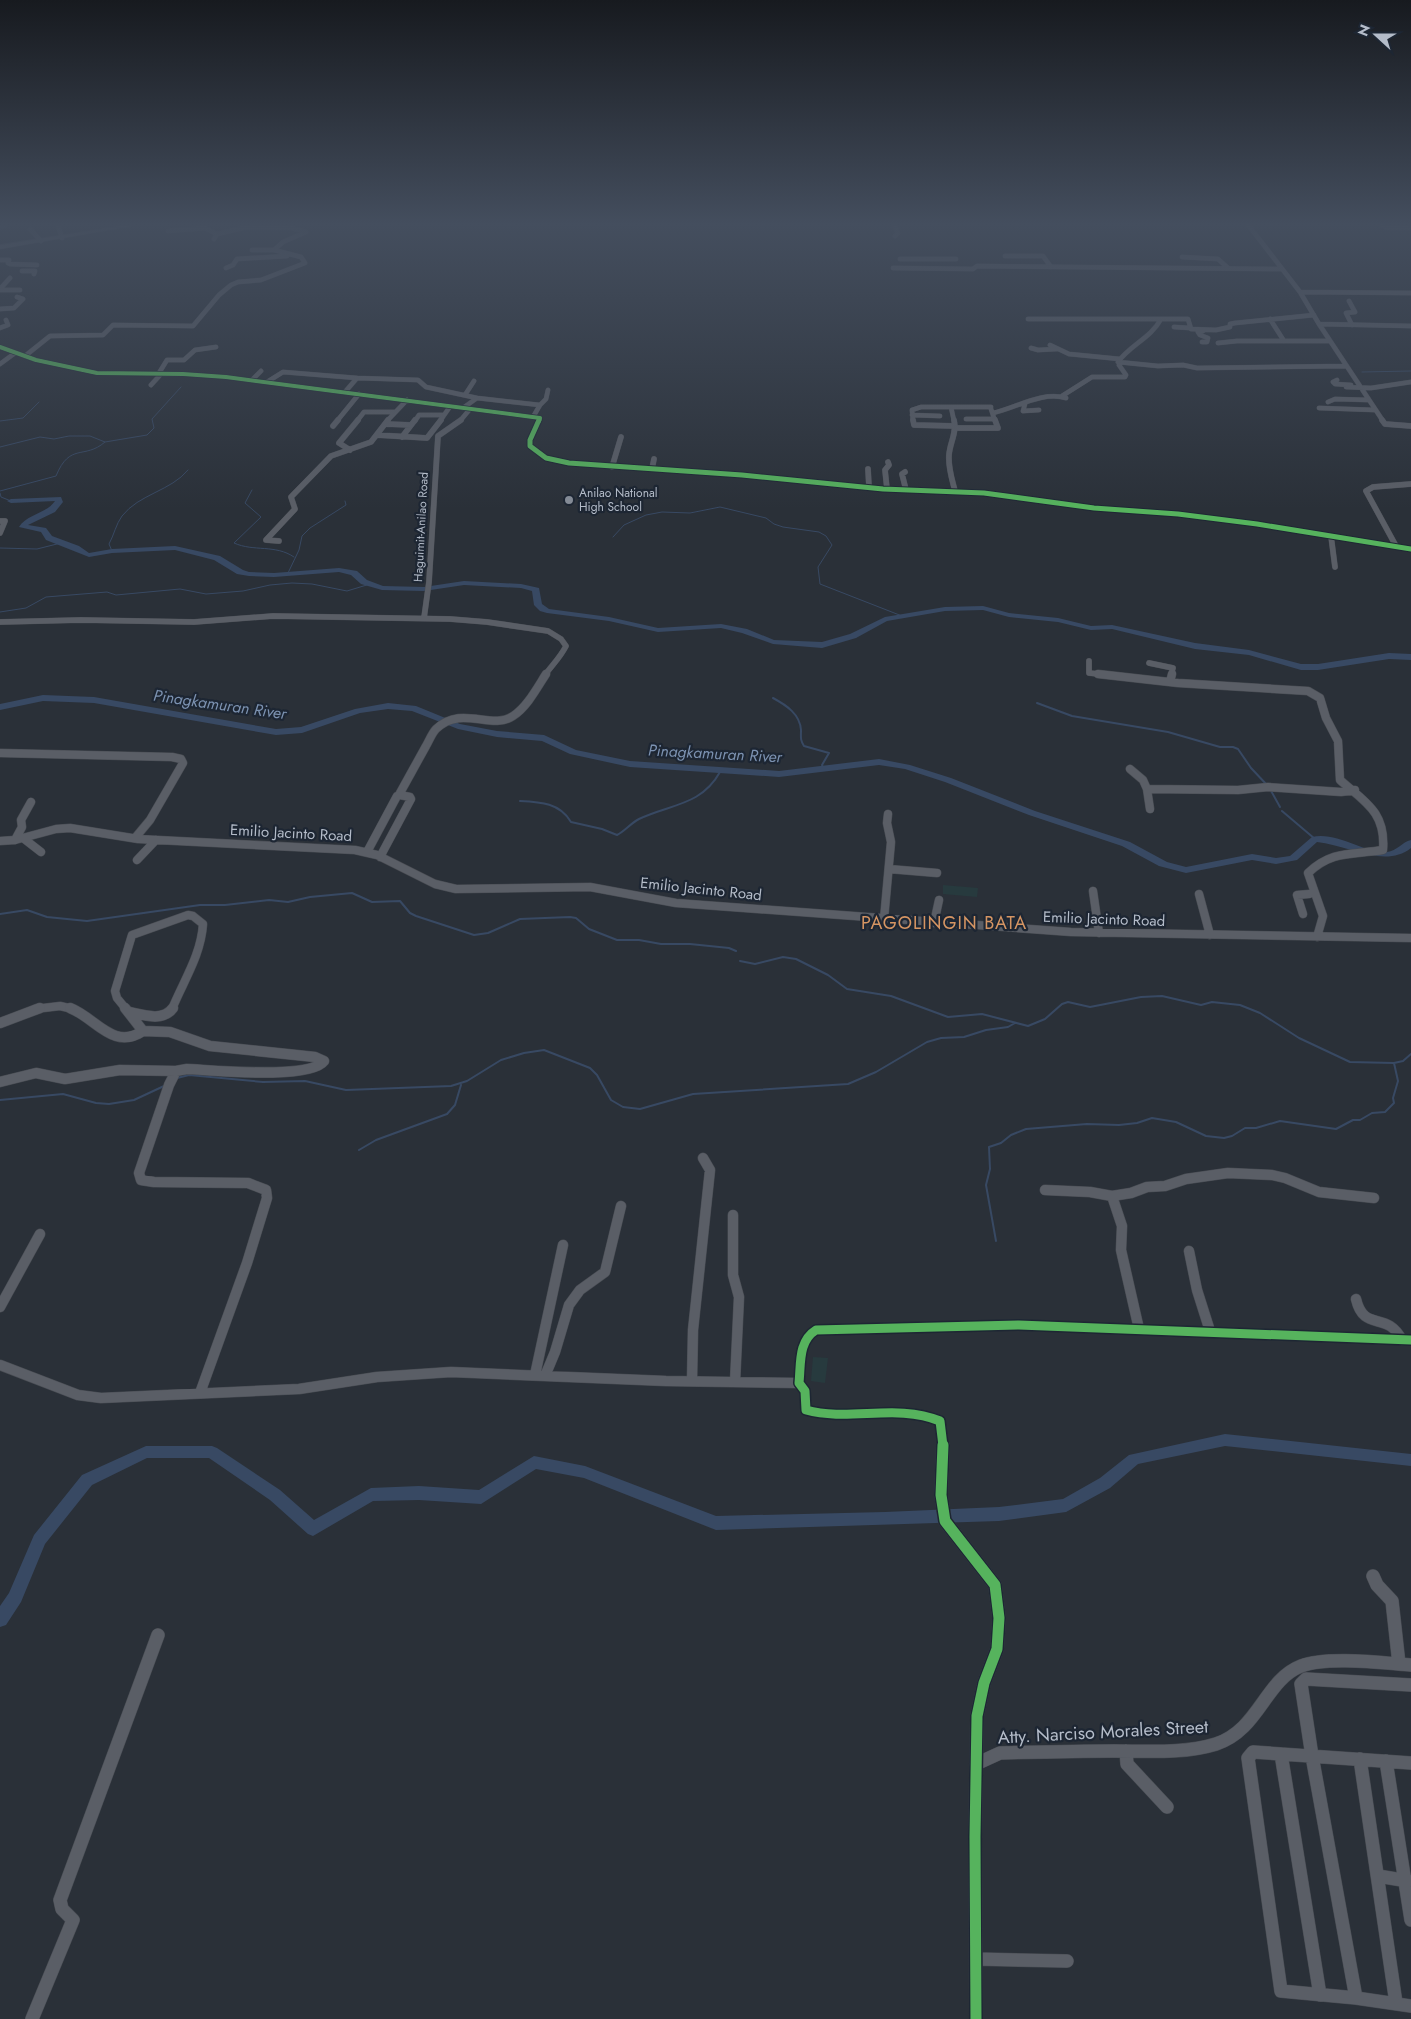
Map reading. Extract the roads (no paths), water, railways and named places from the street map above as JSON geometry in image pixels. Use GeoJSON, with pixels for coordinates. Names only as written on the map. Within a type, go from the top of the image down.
{"type":"FeatureCollection","features":[{"type":"Feature","properties":{"kind":"street"},"geometry":{"type":"LineString","coordinates":[[0,328],[8,325],[6,320]]}},
{"type":"Feature","properties":{"kind":"street"},"geometry":{"type":"LineString","coordinates":[[25,356],[50,336],[103,335],[113,325],[194,326],[199,320]]}},
{"type":"Feature","properties":{"kind":"street"},"geometry":{"type":"LineString","coordinates":[[1082,320],[1160,322]]}},
{"type":"Feature","properties":{"kind":"street"},"geometry":{"type":"LineString","coordinates":[[1133,323],[1185,320]]}},
{"type":"Feature","properties":{"kind":"street"},"geometry":{"type":"LineString","coordinates":[[1188,320],[1190,328]]}},
{"type":"Feature","properties":{"kind":"street"},"geometry":{"type":"LineString","coordinates":[[1202,342],[1207,342],[1208,338],[1200,335],[1199,331],[1213,332],[1231,326],[1242,326],[1243,322],[1259,320]]}},
{"type":"Feature","properties":{"kind":"street"},"geometry":{"type":"LineString","coordinates":[[1271,320],[1284,341]]}},
{"type":"Feature","properties":{"kind":"street"},"geometry":{"type":"LineString","coordinates":[[1317,320],[1358,387],[1385,424],[1411,426]]}},
{"type":"Feature","properties":{"kind":"street"},"geometry":{"type":"LineString","coordinates":[[1350,320],[1352,325]]}},
{"type":"Feature","properties":{"kind":"street"},"geometry":{"type":"LineString","coordinates":[[1382,325],[1384,323],[1383,320]]}},
{"type":"Feature","properties":{"kind":"street"},"geometry":{"type":"LineString","coordinates":[[1120,361],[1156,330],[1160,322]]}},
{"type":"Feature","properties":{"kind":"street"},"geometry":{"type":"LineString","coordinates":[[1319,324],[1411,326]]}},
{"type":"Feature","properties":{"kind":"street"},"geometry":{"type":"LineString","coordinates":[[1174,327],[1213,332]]}},
{"type":"Feature","properties":{"kind":"street"},"geometry":{"type":"LineString","coordinates":[[1310,341],[1310,344],[1314,346],[1333,347]]}},
{"type":"Feature","properties":{"kind":"street"},"geometry":{"type":"LineString","coordinates":[[1218,343],[1330,341]]}},
{"type":"Feature","properties":{"kind":"street"},"geometry":{"type":"LineString","coordinates":[[1050,345],[1069,354],[1197,368],[1346,366]]}},
{"type":"Feature","properties":{"kind":"street"},"geometry":{"type":"LineString","coordinates":[[0,347],[25,356],[97,373],[205,373],[322,391],[345,392],[533,417],[541,419],[530,440],[530,446],[541,455],[568,463],[742,475],[887,489],[955,491],[1094,508],[1219,519],[1411,549]]}},
{"type":"Feature","properties":{"kind":"street"},"geometry":{"type":"LineString","coordinates":[[150,385],[160,374],[168,360],[185,360],[195,350],[216,347]]}},
{"type":"Feature","properties":{"kind":"street"},"geometry":{"type":"LineString","coordinates":[[1031,348],[1038,350],[1057,349]]}},
{"type":"Feature","properties":{"kind":"street"},"geometry":{"type":"LineString","coordinates":[[0,364],[15,353]]}},
{"type":"Feature","properties":{"kind":"street"},"geometry":{"type":"LineString","coordinates":[[0,359],[6,359]]}},
{"type":"Feature","properties":{"kind":"street"},"geometry":{"type":"LineString","coordinates":[[965,418],[993,414],[1025,404],[1038,397],[1065,397],[1069,389],[1077,387],[1089,378],[1125,377],[1126,375],[1119,365],[1120,361]]}},
{"type":"Feature","properties":{"kind":"street"},"geometry":{"type":"LineString","coordinates":[[252,380],[261,371]]}},
{"type":"Feature","properties":{"kind":"street"},"geometry":{"type":"LineString","coordinates":[[267,382],[283,372],[357,378],[418,380],[426,387],[477,398],[540,405]]}},
{"type":"Feature","properties":{"kind":"street"},"geometry":{"type":"LineString","coordinates":[[345,392],[357,378]]}},
{"type":"Feature","properties":{"kind":"street"},"geometry":{"type":"LineString","coordinates":[[1337,380],[1333,382],[1335,384],[1358,387]]}},
{"type":"Feature","properties":{"kind":"street"},"geometry":{"type":"LineString","coordinates":[[465,395],[474,381]]}},
{"type":"Feature","properties":{"kind":"street"},"geometry":{"type":"LineString","coordinates":[[1346,387],[1381,388],[1393,383],[1411,382]]}},
{"type":"Feature","properties":{"kind":"street"},"geometry":{"type":"LineString","coordinates":[[533,417],[540,405],[546,400],[548,390]]}},
{"type":"Feature","properties":{"kind":"street"},"geometry":{"type":"LineString","coordinates":[[333,426],[359,394]]}},
{"type":"Feature","properties":{"kind":"street"},"geometry":{"type":"LineString","coordinates":[[463,408],[477,398]]}},
{"type":"Feature","properties":{"kind":"street"},"geometry":{"type":"LineString","coordinates":[[1328,402],[1335,399],[1369,400]]}},
{"type":"Feature","properties":{"kind":"street"},"geometry":{"type":"LineString","coordinates":[[279,541],[266,540],[295,509],[291,497],[331,456],[370,443],[403,401]]}},
{"type":"Feature","properties":{"kind":"street"},"geometry":{"type":"LineString","coordinates":[[953,406],[965,418],[998,428],[993,414],[978,404],[913,409],[915,425],[955,427],[965,418],[980,407]]}},
{"type":"Feature","properties":{"kind":"street"},"geometry":{"type":"LineString","coordinates":[[1025,404],[1023,411],[1039,410]]}},
{"type":"Feature","properties":{"kind":"street"},"geometry":{"type":"LineString","coordinates":[[953,406],[955,427],[949,453],[949,470],[955,491]]}},
{"type":"Feature","properties":{"kind":"street"},"geometry":{"type":"LineString","coordinates":[[938,407],[943,426]]}},
{"type":"Feature","properties":{"kind":"street"},"geometry":{"type":"LineString","coordinates":[[377,436],[428,438],[449,408]]}},
{"type":"Feature","properties":{"kind":"street"},"geometry":{"type":"LineString","coordinates":[[1319,408],[1375,410]]}},
{"type":"Feature","properties":{"kind":"street","name":"Haguimit-Anilao Road"},"geometry":{"type":"LineString","coordinates":[[424,618],[430,582],[438,436],[462,421],[470,409]]}},
{"type":"Feature","properties":{"kind":"street"},"geometry":{"type":"LineString","coordinates":[[350,450],[339,442],[364,412],[394,412]]}},
{"type":"Feature","properties":{"kind":"street"},"geometry":{"type":"LineString","coordinates":[[496,419],[501,414]]}},
{"type":"Feature","properties":{"kind":"street"},"geometry":{"type":"LineString","coordinates":[[965,418],[993,414]]}},
{"type":"Feature","properties":{"kind":"street"},"geometry":{"type":"LineString","coordinates":[[402,436],[420,415],[444,415]]}},
{"type":"Feature","properties":{"kind":"street"},"geometry":{"type":"LineString","coordinates":[[913,417],[941,417]]}},
{"type":"Feature","properties":{"kind":"street"},"geometry":{"type":"LineString","coordinates":[[386,424],[411,425]]}},
{"type":"Feature","properties":{"kind":"street"},"geometry":{"type":"LineString","coordinates":[[612,467],[621,437]]}},
{"type":"Feature","properties":{"kind":"street"},"geometry":{"type":"LineString","coordinates":[[652,470],[654,459]]}},
{"type":"Feature","properties":{"kind":"street"},"geometry":{"type":"LineString","coordinates":[[887,489],[885,473],[889,465],[888,462]]}},
{"type":"Feature","properties":{"kind":"street"},"geometry":{"type":"LineString","coordinates":[[868,469],[869,487]]}},
{"type":"Feature","properties":{"kind":"street"},"geometry":{"type":"LineString","coordinates":[[905,472],[902,474],[906,490]]}},
{"type":"Feature","properties":{"kind":"street"},"geometry":{"type":"LineString","coordinates":[[868,476],[885,473]]}},
{"type":"Feature","properties":{"kind":"street"},"geometry":{"type":"LineString","coordinates":[[1396,546],[1366,491],[1373,487],[1411,484]]}},
{"type":"Feature","properties":{"kind":"street"},"geometry":{"type":"LineString","coordinates":[[0,521],[4,521],[0,533]]}},
{"type":"Feature","properties":{"kind":"street"},"geometry":{"type":"LineString","coordinates":[[1331,536],[1336,567]]}},
{"type":"Feature","properties":{"kind":"street"},"geometry":{"type":"LineString","coordinates":[[0,622],[81,620],[194,622],[263,616],[424,618],[481,621],[548,631],[565,643],[566,646],[559,660],[552,665],[514,716],[503,720],[465,716],[454,718],[435,730],[367,852]]}},
{"type":"Feature","properties":{"kind":"street"},"geometry":{"type":"LineString","coordinates":[[1089,661],[1088,673],[1170,682],[1313,693],[1320,698],[1326,718],[1338,741],[1340,780],[1355,790],[1373,808],[1382,824],[1383,850],[1363,854],[1339,853],[1311,870],[1308,877],[1312,894],[1323,916],[1317,937]]}},
{"type":"Feature","properties":{"kind":"street"},"geometry":{"type":"LineString","coordinates":[[1149,663],[1173,668],[1170,682]]}},
{"type":"Feature","properties":{"kind":"street"},"geometry":{"type":"LineString","coordinates":[[0,752],[172,757],[181,760],[183,763],[150,820],[135,838]]}},
{"type":"Feature","properties":{"kind":"street"},"geometry":{"type":"LineString","coordinates":[[1130,769],[1143,780],[1147,789],[1150,809]]}},
{"type":"Feature","properties":{"kind":"street"},"geometry":{"type":"LineString","coordinates":[[1147,789],[1238,790],[1268,787],[1340,792],[1355,790]]}},
{"type":"Feature","properties":{"kind":"street"},"geometry":{"type":"LineString","coordinates":[[380,857],[411,799],[400,795]]}},
{"type":"Feature","properties":{"kind":"street"},"geometry":{"type":"LineString","coordinates":[[31,802],[20,820],[22,827],[19,839],[42,852]]}},
{"type":"Feature","properties":{"kind":"street"},"geometry":{"type":"LineString","coordinates":[[884,919],[891,842],[888,814]]}},
{"type":"Feature","properties":{"kind":"street","name":"Emilio Jacinto Road"},"geometry":{"type":"LineString","coordinates":[[0,840],[19,839],[56,829],[70,828],[156,840],[299,846],[367,852],[435,884],[456,889],[590,887],[676,903],[934,923],[1100,933],[1411,939]]}},
{"type":"Feature","properties":{"kind":"street"},"geometry":{"type":"LineString","coordinates":[[137,860],[156,840]]}},
{"type":"Feature","properties":{"kind":"street"},"geometry":{"type":"LineString","coordinates":[[889,869],[938,873]]}},
{"type":"Feature","properties":{"kind":"street"},"geometry":{"type":"LineString","coordinates":[[1093,891],[1100,933]]}},
{"type":"Feature","properties":{"kind":"street"},"geometry":{"type":"LineString","coordinates":[[1198,894],[1210,935]]}},
{"type":"Feature","properties":{"kind":"street"},"geometry":{"type":"LineString","coordinates":[[1303,914],[1296,895],[1312,894]]}},
{"type":"Feature","properties":{"kind":"street"},"geometry":{"type":"LineString","coordinates":[[934,923],[939,900]]}},
{"type":"Feature","properties":{"kind":"street"},"geometry":{"type":"LineString","coordinates":[[129,1012],[157,1017],[164,1016],[172,1010],[200,945],[204,932],[203,924],[200,920],[188,915],[170,923],[144,929],[132,935],[129,940],[115,991],[117,998],[143,1031]]}},
{"type":"Feature","properties":{"kind":"street"},"geometry":{"type":"LineString","coordinates":[[0,1023],[47,1006],[58,1005],[74,1009],[119,1038],[130,1037],[143,1031],[170,1032],[184,1035],[210,1046],[315,1057],[322,1058],[324,1061],[322,1065],[316,1067],[280,1073],[187,1069],[176,1071],[128,1069],[65,1079],[36,1073],[0,1082]]}},
{"type":"Feature","properties":{"kind":"street"},"geometry":{"type":"LineString","coordinates":[[176,1071],[139,1173],[141,1180],[154,1182],[248,1183],[266,1190],[267,1198],[247,1263],[200,1393]]}},
{"type":"Feature","properties":{"kind":"street"},"geometry":{"type":"LineString","coordinates":[[692,1381],[693,1330],[710,1170],[703,1158]]}},
{"type":"Feature","properties":{"kind":"street"},"geometry":{"type":"LineString","coordinates":[[1045,1190],[1090,1192],[1112,1196],[1131,1193],[1146,1187],[1165,1186],[1186,1179],[1228,1173],[1272,1175],[1285,1178],[1319,1192],[1374,1198]]}},
{"type":"Feature","properties":{"kind":"street"},"geometry":{"type":"LineString","coordinates":[[1112,1196],[1122,1226],[1122,1250],[1139,1329]]}},
{"type":"Feature","properties":{"kind":"street"},"geometry":{"type":"LineString","coordinates":[[540,1375],[572,1300],[580,1290],[605,1272],[621,1206]]}},
{"type":"Feature","properties":{"kind":"street"},"geometry":{"type":"LineString","coordinates":[[733,1215],[733,1275],[739,1297],[735,1382]]}},
{"type":"Feature","properties":{"kind":"street"},"geometry":{"type":"LineString","coordinates":[[0,1308],[40,1234]]}},
{"type":"Feature","properties":{"kind":"street"},"geometry":{"type":"LineString","coordinates":[[540,1375],[563,1245]]}},
{"type":"Feature","properties":{"kind":"street"},"geometry":{"type":"LineString","coordinates":[[1189,1251],[1210,1331]]}},
{"type":"Feature","properties":{"kind":"street"},"geometry":{"type":"LineString","coordinates":[[1356,1299],[1360,1313],[1392,1326],[1406,1340]]}},
{"type":"Feature","properties":{"kind":"street"},"geometry":{"type":"LineString","coordinates":[[976,2019],[977,1716],[984,1683],[997,1649],[999,1618],[995,1585],[945,1521],[941,1495],[942,1427],[940,1421],[926,1415],[881,1412],[812,1413],[806,1410],[805,1391],[799,1383],[803,1343],[808,1335],[816,1330],[1019,1325],[1406,1340]]}},
{"type":"Feature","properties":{"kind":"street"},"geometry":{"type":"LineString","coordinates":[[0,1365],[78,1395],[101,1398],[299,1389],[377,1377],[451,1372],[799,1383]]}},
{"type":"Feature","properties":{"kind":"street"},"geometry":{"type":"LineString","coordinates":[[1373,1576],[1377,1585],[1392,1600],[1405,1665]]}},
{"type":"Feature","properties":{"kind":"street"},"geometry":{"type":"LineString","coordinates":[[32,2019],[70,1930],[72,1920],[62,1908],[60,1900],[158,1635]]}},
{"type":"Feature","properties":{"kind":"street","name":"Atty. Narciso Morales Street"},"geometry":{"type":"LineString","coordinates":[[976,1764],[1000,1753],[1164,1751],[1218,1744],[1235,1736],[1249,1724],[1286,1676],[1301,1666],[1326,1663],[1405,1665]]}},
{"type":"Feature","properties":{"kind":"street"},"geometry":{"type":"LineString","coordinates":[[1356,1998],[1312,1756],[1302,1686],[1303,1680],[1411,1685]]}},
{"type":"Feature","properties":{"kind":"street"},"geometry":{"type":"LineString","coordinates":[[1126,1751],[1128,1764],[1131,1769],[1167,1807]]}},
{"type":"Feature","properties":{"kind":"street"},"geometry":{"type":"LineString","coordinates":[[1411,1763],[1253,1752],[1248,1758],[1281,1992],[1356,1998],[1411,2006]]}},
{"type":"Feature","properties":{"kind":"street"},"geometry":{"type":"LineString","coordinates":[[1280,1754],[1320,1995]]}},
{"type":"Feature","properties":{"kind":"street"},"geometry":{"type":"LineString","coordinates":[[1360,1759],[1396,2003]]}},
{"type":"Feature","properties":{"kind":"street"},"geometry":{"type":"LineString","coordinates":[[1386,1761],[1408,1881],[1411,1920]]}},
{"type":"Feature","properties":{"kind":"street"},"geometry":{"type":"LineString","coordinates":[[1378,1876],[1408,1881]]}},
{"type":"Feature","properties":{"kind":"street"},"geometry":{"type":"LineString","coordinates":[[976,1958],[1068,1961]]}},
{"type":"Feature","properties":{"kind":"waterway"},"geometry":{"type":"LineString","coordinates":[[1362,372],[1411,371]]}},
{"type":"Feature","properties":{"kind":"waterway"},"geometry":{"type":"LineString","coordinates":[[105,442],[147,435],[154,428],[152,419],[181,387]]}},
{"type":"Feature","properties":{"kind":"waterway"},"geometry":{"type":"LineString","coordinates":[[0,421],[23,418],[39,402]]}},
{"type":"Feature","properties":{"kind":"waterway"},"geometry":{"type":"LineString","coordinates":[[0,447],[40,437],[54,439],[69,436],[90,436],[105,442]]}},
{"type":"Feature","properties":{"kind":"waterway"},"geometry":{"type":"LineString","coordinates":[[0,491],[56,476],[61,466],[72,455],[90,450],[105,442]]}},
{"type":"Feature","properties":{"kind":"waterway"},"geometry":{"type":"LineString","coordinates":[[112,551],[109,544],[122,516],[137,502],[173,483],[188,470]]}},
{"type":"Feature","properties":{"kind":"waterway"},"geometry":{"type":"LineString","coordinates":[[252,490],[245,503],[261,517],[234,543],[242,546],[272,549],[294,557]]}},
{"type":"Feature","properties":{"kind":"waterway"},"geometry":{"type":"LineString","coordinates":[[0,493],[1,497],[11,501]]}},
{"type":"Feature","properties":{"kind":"waterway"},"geometry":{"type":"LineString","coordinates":[[11,501],[58,499],[59,502],[52,510],[26,522],[23,527],[43,530],[49,538],[89,555],[112,551],[175,548],[217,558],[240,572],[249,574],[274,575],[339,570],[354,573],[364,582],[382,588],[424,589],[464,583],[521,586],[536,590],[538,605],[547,611],[609,619],[658,630],[721,626],[744,631],[773,642],[822,645],[853,636],[885,619],[945,609],[983,608],[1009,615],[1058,620],[1091,628],[1112,627],[1195,646],[1249,653],[1301,667],[1318,667],[1389,656],[1411,657]]}},
{"type":"Feature","properties":{"kind":"waterway"},"geometry":{"type":"LineString","coordinates":[[288,573],[299,550],[302,536],[310,528],[346,505],[345,501]]}},
{"type":"Feature","properties":{"kind":"waterway"},"geometry":{"type":"LineString","coordinates":[[613,537],[624,525],[646,515],[662,512],[690,513],[720,507],[766,518],[774,524],[783,527],[819,532],[826,536],[832,545],[818,567],[820,584],[902,616]]}},
{"type":"Feature","properties":{"kind":"waterway"},"geometry":{"type":"LineString","coordinates":[[0,548],[37,549],[61,543]]}},
{"type":"Feature","properties":{"kind":"waterway"},"geometry":{"type":"LineString","coordinates":[[0,612],[26,608],[46,597],[107,592],[116,595],[180,589],[206,594],[243,591],[270,585],[292,583],[312,584],[347,591],[370,584]]}},
{"type":"Feature","properties":{"kind":"waterway","name":"Pinagkamuran River"},"geometry":{"type":"LineString","coordinates":[[0,707],[43,698],[94,700],[276,732],[302,730],[358,711],[388,706],[413,708],[458,726],[497,734],[544,738],[573,752],[630,764],[779,774],[879,762],[907,767],[948,780],[1032,813],[1126,844],[1163,864],[1186,870],[1252,857],[1276,861],[1293,858],[1315,839],[1335,841],[1378,854],[1388,855],[1401,851],[1411,843]]}},
{"type":"Feature","properties":{"kind":"waterway"},"geometry":{"type":"LineString","coordinates":[[773,698],[787,707],[798,719],[801,740],[804,746],[829,753],[822,765],[824,770]]}},
{"type":"Feature","properties":{"kind":"waterway"},"geometry":{"type":"LineString","coordinates":[[1037,703],[1072,716],[1168,732],[1220,747],[1233,747],[1238,749],[1251,768],[1267,785]]}},
{"type":"Feature","properties":{"kind":"waterway"},"geometry":{"type":"LineString","coordinates":[[520,801],[556,807],[571,822],[602,829],[617,835],[639,819],[684,803],[704,792],[720,772]]}},
{"type":"Feature","properties":{"kind":"waterway"},"geometry":{"type":"LineString","coordinates":[[1270,789],[1280,807]]}},
{"type":"Feature","properties":{"kind":"waterway"},"geometry":{"type":"LineString","coordinates":[[1282,811],[1315,839]]}},
{"type":"Feature","properties":{"kind":"waterway"},"geometry":{"type":"LineString","coordinates":[[0,914],[27,910],[47,917],[87,921],[200,905],[225,905],[269,900],[288,902],[310,897],[352,893],[372,902],[400,901],[410,913],[416,916],[474,935],[488,933],[520,919],[570,917],[576,918],[589,929],[617,940],[639,940],[661,944],[690,944],[729,948],[736,951]]}},
{"type":"Feature","properties":{"kind":"waterway"},"geometry":{"type":"LineString","coordinates":[[740,961],[755,964],[783,957],[796,959],[828,975],[847,989],[891,996],[948,1017],[982,1014],[1028,1026],[1045,1019],[1062,1004],[1068,1002],[1090,1007],[1141,997],[1162,996],[1201,1005],[1212,1002],[1240,1005],[1260,1013],[1299,1038],[1350,1062],[1394,1063]]}},
{"type":"Feature","properties":{"kind":"waterway"},"geometry":{"type":"LineString","coordinates":[[177,1078],[189,1075],[263,1082],[305,1081],[346,1090],[451,1086],[467,1081],[501,1060],[524,1053],[544,1050],[590,1068],[597,1075],[611,1100],[623,1107],[640,1109],[693,1094],[848,1084],[876,1072],[927,1042],[941,1038],[964,1037],[986,1030],[1008,1027],[1015,1023]]}},
{"type":"Feature","properties":{"kind":"waterway"},"geometry":{"type":"LineString","coordinates":[[1394,1063],[1403,1061],[1411,1054]]}},
{"type":"Feature","properties":{"kind":"waterway"},"geometry":{"type":"LineString","coordinates":[[996,1241],[986,1185],[990,1169],[989,1147],[1001,1143],[1011,1135],[1026,1129],[1087,1124],[1119,1125],[1137,1123],[1152,1118],[1176,1122],[1206,1136],[1224,1138],[1232,1136],[1245,1128],[1256,1128],[1280,1121],[1336,1129],[1353,1120],[1360,1120],[1372,1113],[1385,1112],[1394,1103],[1393,1098],[1398,1081],[1394,1063]]}},
{"type":"Feature","properties":{"kind":"waterway"},"geometry":{"type":"LineString","coordinates":[[359,1150],[376,1140],[447,1114],[455,1105],[461,1085]]}},
{"type":"Feature","properties":{"kind":"waterway"},"geometry":{"type":"LineString","coordinates":[[0,1100],[63,1094],[96,1103],[109,1104],[134,1100],[164,1086]]}},
{"type":"Feature","properties":{"kind":"waterway"},"geometry":{"type":"LineString","coordinates":[[0,1620],[15,1597],[39,1540],[87,1480],[146,1452],[212,1452],[275,1495],[313,1529],[371,1495],[419,1493],[481,1497],[534,1462],[585,1472],[716,1523],[999,1514],[1066,1505],[1105,1483],[1134,1459],[1225,1440],[1411,1460]]}},
{"type":"Feature","properties":{"kind":"place","name":"Anilao National High School"},"geometry":{"type":"Point","coordinates":[569,500]}},
{"type":"Feature","properties":{"kind":"district","name":"PAGOLINGIN BATA"},"geometry":{"type":"Point","coordinates":[944,923]}}]}
